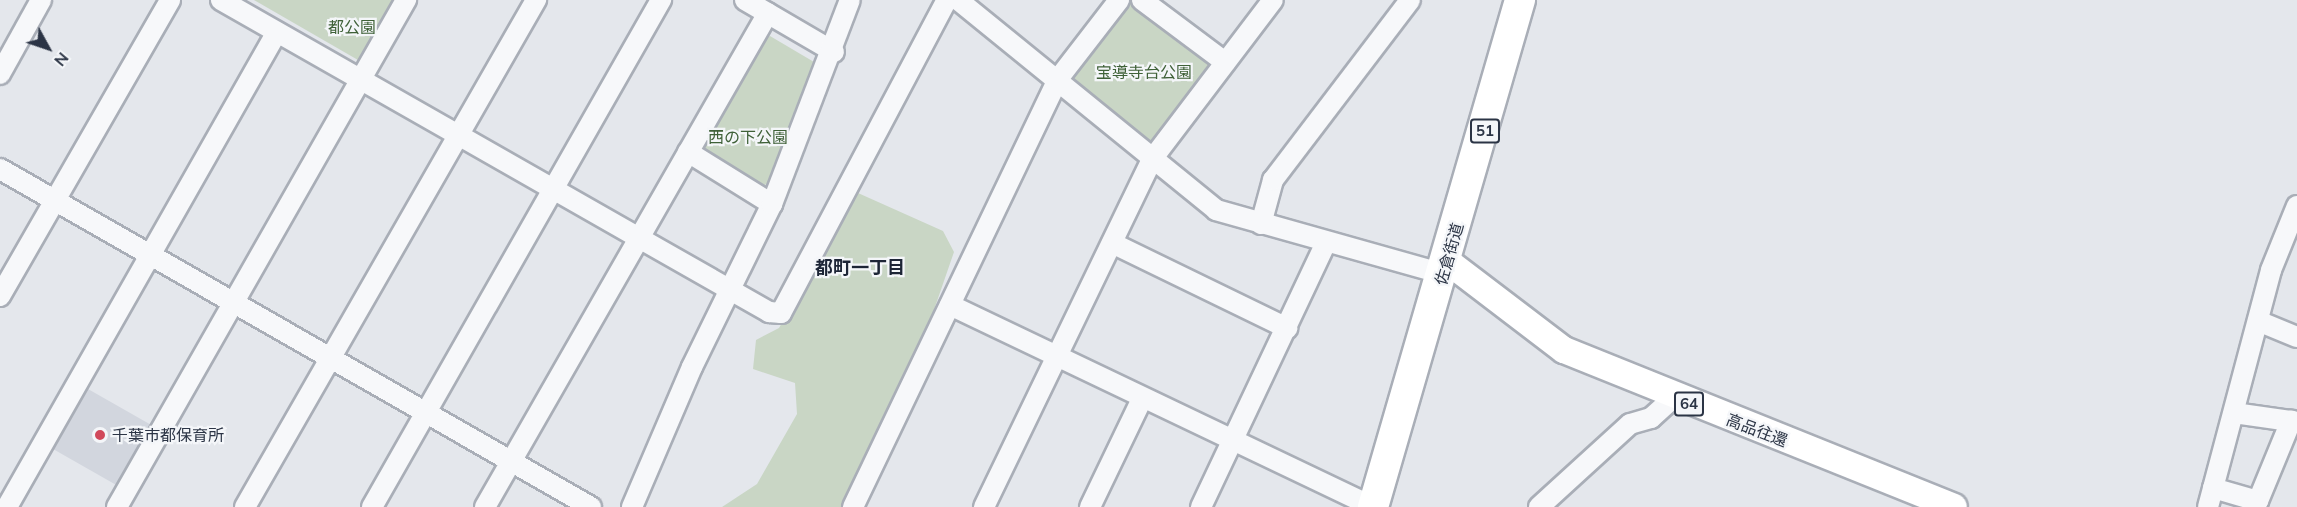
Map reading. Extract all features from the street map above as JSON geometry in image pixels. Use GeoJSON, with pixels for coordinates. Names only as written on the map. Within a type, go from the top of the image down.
{"type":"FeatureCollection","features":[{"type":"Feature","properties":{"kind":"highway","name":"佐倉街道"},"geometry":{"type":"LineString","coordinates":[[1373,507],[1440,268],[1520,0]]}},
{"type":"Feature","properties":{"kind":"main road","name":"高品往還"},"geometry":{"type":"LineString","coordinates":[[1440,268],[1552,343],[1672,398],[1954,507]]}},
{"type":"Feature","properties":{"kind":"street"},"geometry":{"type":"LineString","coordinates":[[0,74],[41,0]]}},
{"type":"Feature","properties":{"kind":"street"},"geometry":{"type":"LineString","coordinates":[[0,296],[170,0]]}},
{"type":"Feature","properties":{"kind":"street"},"geometry":{"type":"LineString","coordinates":[[221,0],[769,312],[781,313],[791,303],[947,0]]}},
{"type":"Feature","properties":{"kind":"street"},"geometry":{"type":"LineString","coordinates":[[117,507],[406,0]]}},
{"type":"Feature","properties":{"kind":"street"},"geometry":{"type":"LineString","coordinates":[[245,507],[536,0]]}},
{"type":"Feature","properties":{"kind":"street"},"geometry":{"type":"LineString","coordinates":[[372,507],[661,0]]}},
{"type":"Feature","properties":{"kind":"street"},"geometry":{"type":"LineString","coordinates":[[745,0],[834,52]]}},
{"type":"Feature","properties":{"kind":"street"},"geometry":{"type":"LineString","coordinates":[[632,507],[730,290],[772,204],[834,52],[850,0]]}},
{"type":"Feature","properties":{"kind":"street"},"geometry":{"type":"LineString","coordinates":[[958,0],[1058,79],[1216,210],[1326,243],[1440,268]]}},
{"type":"Feature","properties":{"kind":"street"},"geometry":{"type":"LineString","coordinates":[[853,507],[1058,79],[1119,0]]}},
{"type":"Feature","properties":{"kind":"street"},"geometry":{"type":"LineString","coordinates":[[1142,0],[1225,62]]}},
{"type":"Feature","properties":{"kind":"street"},"geometry":{"type":"LineString","coordinates":[[984,507],[1153,158],[1273,0]]}},
{"type":"Feature","properties":{"kind":"street"},"geometry":{"type":"LineString","coordinates":[[1261,224],[1273,180],[1410,0]]}},
{"type":"Feature","properties":{"kind":"street"},"geometry":{"type":"LineString","coordinates":[[485,507],[768,13]]}},
{"type":"Feature","properties":{"kind":"street"},"geometry":{"type":"LineString","coordinates":[[7,507],[278,32]]}},
{"type":"Feature","properties":{"kind":"street"},"geometry":{"type":"LineString","coordinates":[[688,153],[772,204]]}},
{"type":"Feature","properties":{"kind":"street"},"geometry":{"type":"LineString","coordinates":[[0,169],[591,507]]}},
{"type":"Feature","properties":{"kind":"street"},"geometry":{"type":"LineString","coordinates":[[2234,413],[2294,421],[2258,501],[2211,498],[2258,321],[2293,228],[2297,206]]}},
{"type":"Feature","properties":{"kind":"street"},"geometry":{"type":"LineString","coordinates":[[1112,243],[1287,328]]}},
{"type":"Feature","properties":{"kind":"street"},"geometry":{"type":"LineString","coordinates":[[1201,507],[1326,243]]}},
{"type":"Feature","properties":{"kind":"street"},"geometry":{"type":"LineString","coordinates":[[950,305],[1231,444],[1373,507]]}},
{"type":"Feature","properties":{"kind":"street"},"geometry":{"type":"LineString","coordinates":[[2258,321],[2297,337]]}},
{"type":"Feature","properties":{"kind":"street"},"geometry":{"type":"LineString","coordinates":[[1539,507],[1630,424],[1651,418],[1672,398]]}},
{"type":"Feature","properties":{"kind":"street"},"geometry":{"type":"LineString","coordinates":[[1090,507],[1141,401]]}},
{"type":"Feature","properties":{"kind":"shaded area","name":"千葉市都保育所"},"geometry":{"type":"Polygon","coordinates":[[[81,385],[153,426],[118,486],[46,445],[81,385]]]}},
{"type":"Feature","properties":{"kind":"green space","name":"都公園"},"geometry":{"type":"Polygon","coordinates":[[[254,0],[399,0],[366,58],[358,60],[254,0]]]}},
{"type":"Feature","properties":{"kind":"green space","name":"宝導寺台公園"},"geometry":{"type":"Polygon","coordinates":[[[1133,0],[1209,59],[1212,71],[1158,139],[1146,141],[1074,82],[1075,70],[1133,0]]]}},
{"type":"Feature","properties":{"kind":"green space","name":"西の下公園"},"geometry":{"type":"Polygon","coordinates":[[[770,36],[814,62],[817,72],[769,183],[757,188],[701,155],[699,147],[760,40],[770,36]]]}},
{"type":"Feature","properties":{"kind":"green space"},"geometry":{"type":"Polygon","coordinates":[[[858,193],[943,231],[954,252],[918,356],[845,507],[722,507],[757,484],[797,414],[795,383],[753,369],[756,340],[779,328],[858,193]]]}},
{"type":"Feature","properties":{"kind":"place","name":"千葉市都保育所"},"geometry":{"type":"Point","coordinates":[100,435]}},
{"type":"Feature","properties":{"kind":"district","name":"都町一丁目"},"geometry":{"type":"Point","coordinates":[860,268]}}]}
